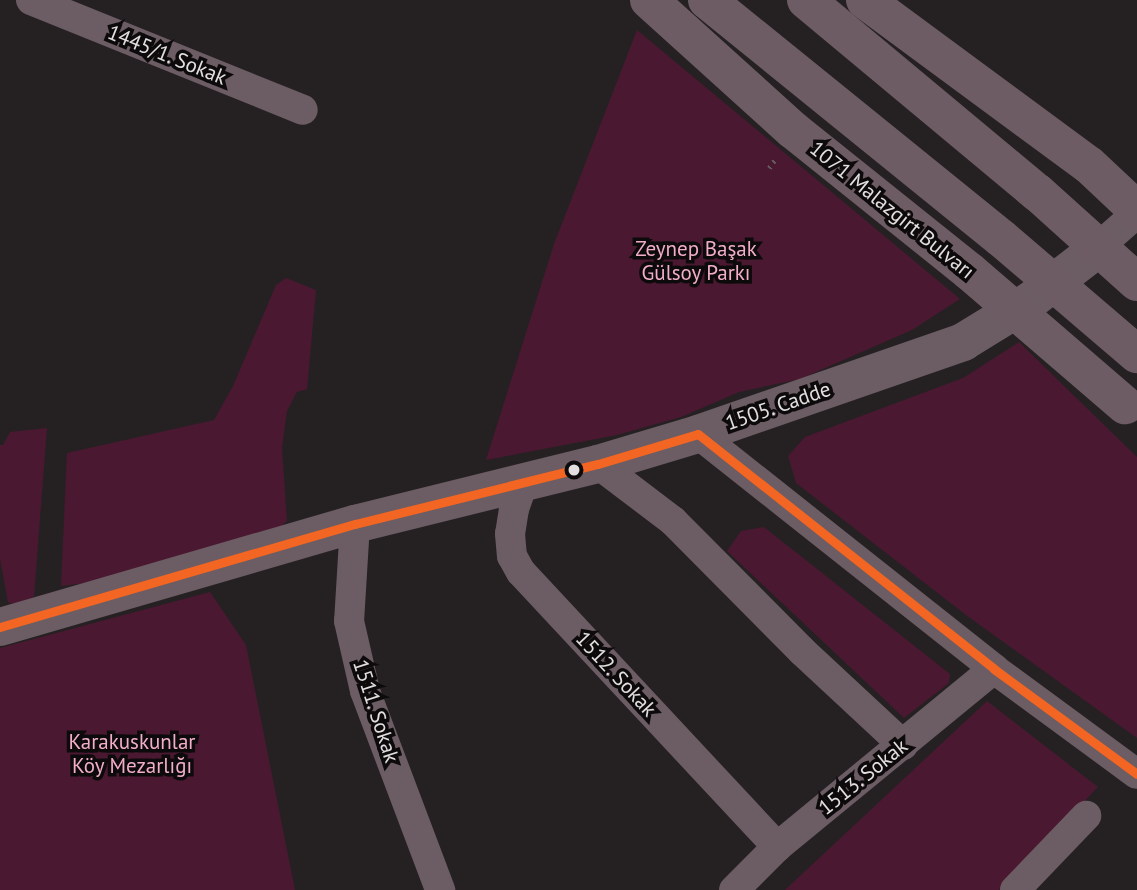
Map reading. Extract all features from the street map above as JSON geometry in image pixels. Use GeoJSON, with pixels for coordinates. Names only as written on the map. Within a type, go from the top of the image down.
{"type":"FeatureCollection","features":[{"type":"Feature","properties":{"kind":"main road","name":"1071 Malazgirt Bulvarı"},"geometry":{"type":"LineString","coordinates":[[649,0],[793,130],[969,271],[1131,411]]}},
{"type":"Feature","properties":{"kind":"main road"},"geometry":{"type":"LineString","coordinates":[[707,0],[1001,238],[1137,354]]}},
{"type":"Feature","properties":{"kind":"main road"},"geometry":{"type":"LineString","coordinates":[[806,0],[1038,193],[1137,282]]}},
{"type":"Feature","properties":{"kind":"main road"},"geometry":{"type":"LineString","coordinates":[[865,0],[1089,165],[1137,211]]}},
{"type":"Feature","properties":{"kind":"street","name":"1445/1. Sokak"},"geometry":{"type":"LineString","coordinates":[[31,0],[303,110]]}},
{"type":"Feature","properties":{"kind":"street"},"geometry":{"type":"LineString","coordinates":[[1087,257],[1137,211]]}},
{"type":"Feature","properties":{"kind":"street","name":"1505. Cadde"},"geometry":{"type":"LineString","coordinates":[[0,627],[355,524],[524,480],[598,464],[698,434],[963,342],[1030,302],[1087,257]]}},
{"type":"Feature","properties":{"kind":"street"},"geometry":{"type":"LineString","coordinates":[[698,434],[995,668],[1137,774]]}},
{"type":"Feature","properties":{"kind":"street"},"geometry":{"type":"LineString","coordinates":[[598,464],[673,521],[802,652],[902,745]]}},
{"type":"Feature","properties":{"kind":"street","name":"1512. Sokak"},"geometry":{"type":"LineString","coordinates":[[524,480],[514,509],[510,534],[512,556],[521,572],[778,847]]}},
{"type":"Feature","properties":{"kind":"street","name":"1511. Sokak"},"geometry":{"type":"LineString","coordinates":[[355,524],[349,621],[365,691],[440,890]]}},
{"type":"Feature","properties":{"kind":"street","name":"1513. Sokak"},"geometry":{"type":"LineString","coordinates":[[734,890],[778,847],[995,668]]}},
{"type":"Feature","properties":{"kind":"street"},"geometry":{"type":"LineString","coordinates":[[1016,890],[1086,816]]}},
{"type":"Feature","properties":{"kind":"green space","name":"Zeynep Başak Gülsoy Parkı"},"geometry":{"type":"Polygon","coordinates":[[[637,30],[960,299],[912,330],[800,379],[739,392],[681,417],[617,435],[486,460],[554,244],[637,30]]]}},
{"type":"Feature","properties":{"kind":"green space"},"geometry":{"type":"Polygon","coordinates":[[[286,278],[316,290],[307,389],[297,392],[287,411],[282,448],[287,521],[273,533],[133,577],[61,586],[67,453],[214,420],[233,386],[276,285],[286,278]]]}},
{"type":"Feature","properties":{"kind":"green space"},"geometry":{"type":"Polygon","coordinates":[[[1019,342],[1137,457],[1137,738],[966,615],[796,483],[788,456],[805,437],[963,378],[1019,342]]]}},
{"type":"Feature","properties":{"kind":"green space"},"geometry":{"type":"Polygon","coordinates":[[[47,428],[34,596],[20,606],[8,602],[0,559],[0,445],[3,445],[10,432],[47,428]]]}},
{"type":"Feature","properties":{"kind":"green space"},"geometry":{"type":"Polygon","coordinates":[[[764,527],[950,674],[949,683],[904,718],[727,551],[741,531],[764,527]]]}},
{"type":"Feature","properties":{"kind":"green space","name":"Karakuskunlar Köy Mezarlığı"},"geometry":{"type":"Polygon","coordinates":[[[210,592],[246,645],[295,890],[0,890],[0,648],[210,592]]]}},
{"type":"Feature","properties":{"kind":"green space"},"geometry":{"type":"Polygon","coordinates":[[[987,701],[1098,787],[999,890],[785,890],[987,701]]]}},
{"type":"Feature","properties":{"kind":"transit line"},"geometry":{"type":"LineString","coordinates":[[0,627],[355,524],[598,464],[698,434],[994,669],[1137,774]]}}]}
